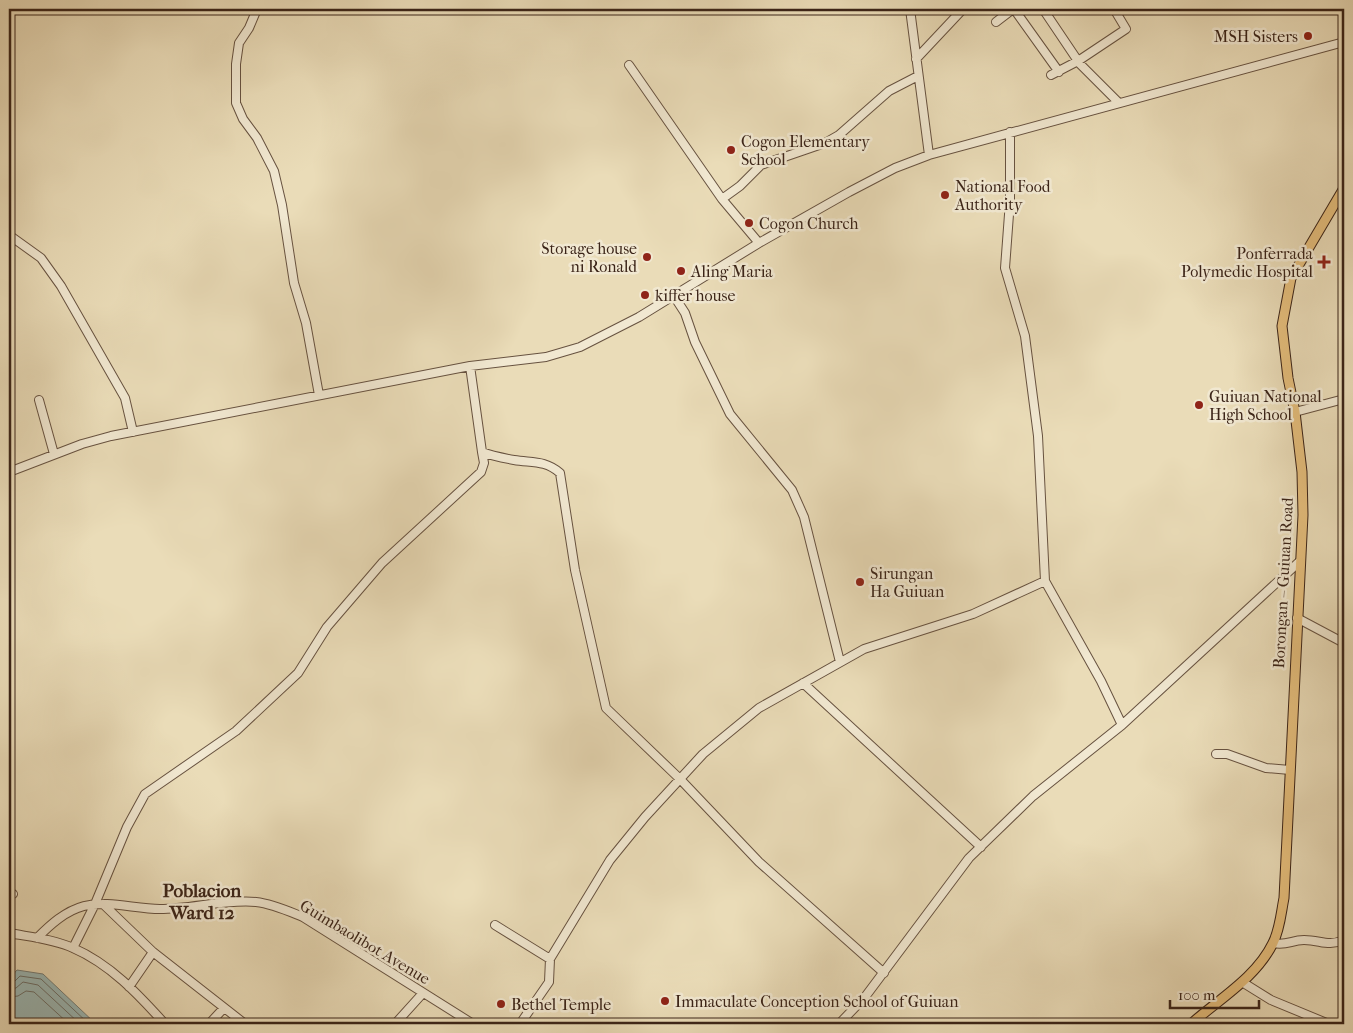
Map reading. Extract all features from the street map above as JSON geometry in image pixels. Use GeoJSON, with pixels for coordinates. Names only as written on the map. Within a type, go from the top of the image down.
{"type":"FeatureCollection","features":[{"type":"Feature","properties":{"kind":"main road","name":"Borongan – Guiuan Road"},"geometry":{"type":"LineString","coordinates":[[1191,1024],[1242,982],[1263,960],[1273,943],[1279,927],[1284,898],[1299,562],[1303,515],[1302,472],[1282,326],[1291,278],[1344,188]]}},
{"type":"Feature","properties":{"kind":"street"},"geometry":{"type":"LineString","coordinates":[[257,9],[249,28],[238,43],[236,103],[243,119],[257,138],[274,171],[282,205],[294,283],[306,323],[319,395]]}},
{"type":"Feature","properties":{"kind":"street"},"geometry":{"type":"LineString","coordinates":[[910,9],[929,155]]}},
{"type":"Feature","properties":{"kind":"street"},"geometry":{"type":"LineString","coordinates":[[916,60],[963,9]]}},
{"type":"Feature","properties":{"kind":"street"},"geometry":{"type":"LineString","coordinates":[[996,22],[1014,9],[1055,73],[1078,61],[1126,29],[1114,9]]}},
{"type":"Feature","properties":{"kind":"street"},"geometry":{"type":"LineString","coordinates":[[1043,9],[1078,61],[1119,103]]}},
{"type":"Feature","properties":{"kind":"street"},"geometry":{"type":"LineString","coordinates":[[9,472],[82,444],[133,432],[470,366],[546,357],[580,347],[610,333],[759,243],[895,168],[929,155],[1010,132],[1344,42]]}},
{"type":"Feature","properties":{"kind":"street"},"geometry":{"type":"LineString","coordinates":[[629,65],[722,199],[759,243]]}},
{"type":"Feature","properties":{"kind":"street"},"geometry":{"type":"LineString","coordinates":[[722,199],[740,186],[762,165],[832,139],[889,92],[918,76]]}},
{"type":"Feature","properties":{"kind":"street"},"geometry":{"type":"LineString","coordinates":[[1010,132],[1010,201],[1005,268],[1025,336],[1038,436],[1045,581],[1101,681],[1122,725]]}},
{"type":"Feature","properties":{"kind":"street"},"geometry":{"type":"LineString","coordinates":[[9,235],[41,258],[61,286],[125,398],[133,432]]}},
{"type":"Feature","properties":{"kind":"street"},"geometry":{"type":"LineString","coordinates":[[674,296],[685,313],[695,342],[730,414],[792,490],[804,517],[840,662]]}},
{"type":"Feature","properties":{"kind":"street"},"geometry":{"type":"LineString","coordinates":[[73,948],[99,904],[127,827],[145,794],[236,731],[298,673],[327,627],[382,563],[481,472],[484,463],[470,366]]}},
{"type":"Feature","properties":{"kind":"street"},"geometry":{"type":"LineString","coordinates":[[1295,412],[1344,399]]}},
{"type":"Feature","properties":{"kind":"street"},"geometry":{"type":"LineString","coordinates":[[39,400],[54,454]]}},
{"type":"Feature","properties":{"kind":"street"},"geometry":{"type":"LineString","coordinates":[[482,452],[516,461],[542,462],[551,465],[560,473],[575,570],[606,708],[680,779],[759,862],[884,973]]}},
{"type":"Feature","properties":{"kind":"street"},"geometry":{"type":"LineString","coordinates":[[484,463],[493,456]]}},
{"type":"Feature","properties":{"kind":"street"},"geometry":{"type":"LineString","coordinates":[[838,1024],[865,997],[884,973],[969,858],[1033,796],[1122,725],[1299,562]]}},
{"type":"Feature","properties":{"kind":"street"},"geometry":{"type":"LineString","coordinates":[[520,1024],[550,982],[550,958],[610,860],[703,754],[759,708],[864,649],[973,614],[1045,581]]}},
{"type":"Feature","properties":{"kind":"street"},"geometry":{"type":"LineString","coordinates":[[1297,618],[1344,643]]}},
{"type":"Feature","properties":{"kind":"street"},"geometry":{"type":"LineString","coordinates":[[803,683],[981,847]]}},
{"type":"Feature","properties":{"kind":"street"},"geometry":{"type":"LineString","coordinates":[[1216,754],[1228,754],[1266,768],[1290,770]]}},
{"type":"Feature","properties":{"kind":"street","name":"Guimbaolibot Avenue"},"geometry":{"type":"LineString","coordinates":[[37,938],[65,914],[82,906],[99,904],[161,909],[255,902],[281,907],[303,917],[346,942],[473,1024]]}},
{"type":"Feature","properties":{"kind":"street"},"geometry":{"type":"LineString","coordinates":[[99,904],[153,952],[223,1009],[245,1024]]}},
{"type":"Feature","properties":{"kind":"street"},"geometry":{"type":"LineString","coordinates":[[495,925],[550,958]]}},
{"type":"Feature","properties":{"kind":"street"},"geometry":{"type":"LineString","coordinates":[[9,932],[73,948],[107,967],[165,1024]]}},
{"type":"Feature","properties":{"kind":"street"},"geometry":{"type":"LineString","coordinates":[[1273,943],[1286,945],[1296,940],[1308,940],[1323,944],[1334,944],[1344,940]]}},
{"type":"Feature","properties":{"kind":"street"},"geometry":{"type":"LineString","coordinates":[[129,987],[153,952]]}},
{"type":"Feature","properties":{"kind":"street"},"geometry":{"type":"LineString","coordinates":[[1242,982],[1271,1000],[1329,1024]]}},
{"type":"Feature","properties":{"kind":"street"},"geometry":{"type":"LineString","coordinates":[[395,1024],[423,993]]}},
{"type":"Feature","properties":{"kind":"street"},"geometry":{"type":"LineString","coordinates":[[209,1024],[223,1009]]}},
{"type":"Feature","properties":{"kind":"water"},"geometry":{"type":"Polygon","coordinates":[[[17,970],[43,974],[96,1024],[9,1024],[9,979],[17,970]]]}},
{"type":"Feature","properties":{"kind":"place","name":"MSH Sisters"},"geometry":{"type":"Point","coordinates":[1308,36]}},
{"type":"Feature","properties":{"kind":"place","name":"Cogon Elementary School"},"geometry":{"type":"Point","coordinates":[731,150]}},
{"type":"Feature","properties":{"kind":"place","name":"National Food Authority"},"geometry":{"type":"Point","coordinates":[945,195]}},
{"type":"Feature","properties":{"kind":"place","name":"Cogon Church"},"geometry":{"type":"Point","coordinates":[749,223]}},
{"type":"Feature","properties":{"kind":"place","name":"Storage house ni Ronald"},"geometry":{"type":"Point","coordinates":[647,257]}},
{"type":"Feature","properties":{"kind":"place","name":"Ponferrada Polymedic Hospital"},"geometry":{"type":"Point","coordinates":[1324,262]}},
{"type":"Feature","properties":{"kind":"place","name":"Aling Maria"},"geometry":{"type":"Point","coordinates":[681,271]}},
{"type":"Feature","properties":{"kind":"place","name":"kiffer house"},"geometry":{"type":"Point","coordinates":[645,295]}},
{"type":"Feature","properties":{"kind":"place","name":"Guiuan National High School"},"geometry":{"type":"Point","coordinates":[1199,405]}},
{"type":"Feature","properties":{"kind":"place","name":"Sirungan Ha Guiuan"},"geometry":{"type":"Point","coordinates":[860,582]}},
{"type":"Feature","properties":{"kind":"place","name":"Immaculate Conception School of Guiuan"},"geometry":{"type":"Point","coordinates":[665,1001]}},
{"type":"Feature","properties":{"kind":"place","name":"Bethel Temple"},"geometry":{"type":"Point","coordinates":[501,1004]}},
{"type":"Feature","properties":{"kind":"district","name":"Poblacion Ward 12"},"geometry":{"type":"Point","coordinates":[202,902]}}]}
